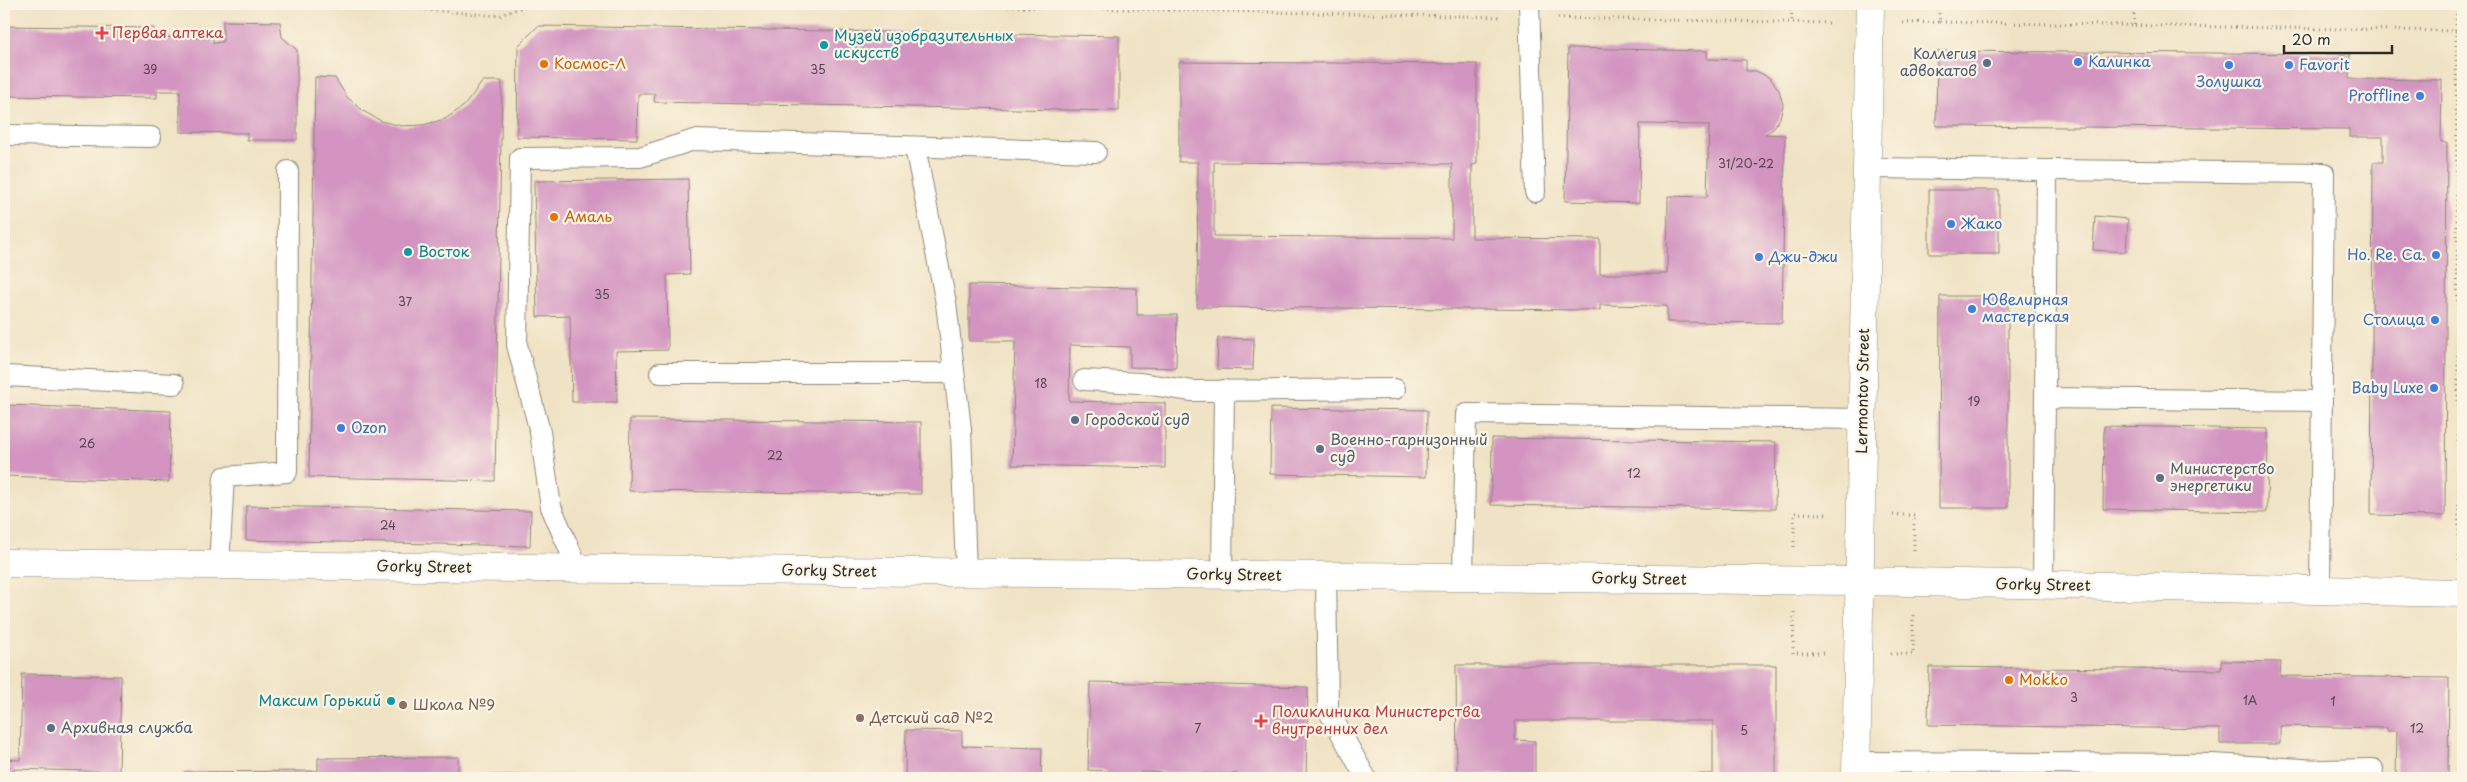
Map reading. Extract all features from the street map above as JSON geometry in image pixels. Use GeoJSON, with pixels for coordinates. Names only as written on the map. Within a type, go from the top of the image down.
{"type":"FeatureCollection","features":[{"type":"Feature","properties":{"kind":"street","name":"Lermontov Street"},"geometry":{"type":"LineString","coordinates":[[1857,770],[1870,4]]}},
{"type":"Feature","properties":{"kind":"street","name":"Gorky Street"},"geometry":{"type":"LineString","coordinates":[[4,564],[1859,581],[2463,593]]}},
{"type":"Feature","properties":{"kind":"lane"},"geometry":{"type":"LineString","coordinates":[[1529,11],[1535,192]]}},
{"type":"Feature","properties":{"kind":"lane"},"geometry":{"type":"LineString","coordinates":[[4,135],[151,137]]}},
{"type":"Feature","properties":{"kind":"lane"},"geometry":{"type":"LineString","coordinates":[[578,569],[551,507],[540,432],[517,345],[520,158],[640,157],[694,140],[1096,152]]}},
{"type":"Feature","properties":{"kind":"lane"},"geometry":{"type":"LineString","coordinates":[[915,147],[946,303],[961,429],[966,572]]}},
{"type":"Feature","properties":{"kind":"lane"},"geometry":{"type":"LineString","coordinates":[[1868,168],[2324,173],[2320,590]]}},
{"type":"Feature","properties":{"kind":"lane"},"geometry":{"type":"LineString","coordinates":[[2043,585],[2047,170]]}},
{"type":"Feature","properties":{"kind":"lane"},"geometry":{"type":"LineString","coordinates":[[219,566],[224,477],[287,472],[288,171]]}},
{"type":"Feature","properties":{"kind":"lane"},"geometry":{"type":"LineString","coordinates":[[660,373],[954,373]]}},
{"type":"Feature","properties":{"kind":"lane"},"geometry":{"type":"LineString","coordinates":[[4,376],[174,384]]}},
{"type":"Feature","properties":{"kind":"lane"},"geometry":{"type":"LineString","coordinates":[[1084,380],[1139,383],[1192,391],[1394,388]]}},
{"type":"Feature","properties":{"kind":"lane"},"geometry":{"type":"LineString","coordinates":[[1222,575],[1224,390]]}},
{"type":"Feature","properties":{"kind":"lane"},"geometry":{"type":"LineString","coordinates":[[2045,398],[2322,401]]}},
{"type":"Feature","properties":{"kind":"lane"},"geometry":{"type":"LineString","coordinates":[[1462,577],[1466,414],[1863,419]]}},
{"type":"Feature","properties":{"kind":"lane"},"geometry":{"type":"LineString","coordinates":[[1326,576],[1328,710],[1366,778]]}},
{"type":"Feature","properties":{"kind":"lane"},"geometry":{"type":"LineString","coordinates":[[1857,770],[2005,771],[2212,764],[2321,770],[2373,768],[2372,778]]}},
{"type":"Feature","properties":{"kind":"path"},"geometry":{"type":"LineString","coordinates":[[356,4],[499,16],[531,4]]}},
{"type":"Feature","properties":{"kind":"path"},"geometry":{"type":"LineString","coordinates":[[882,4],[1529,11],[1792,23],[1833,23]]}},
{"type":"Feature","properties":{"kind":"path"},"geometry":{"type":"LineString","coordinates":[[1791,4],[1792,23]]}},
{"type":"Feature","properties":{"kind":"path"},"geometry":{"type":"LineString","coordinates":[[1903,22],[1940,22],[1938,4]]}},
{"type":"Feature","properties":{"kind":"path"},"geometry":{"type":"LineString","coordinates":[[2134,4],[2134,25]]}},
{"type":"Feature","properties":{"kind":"path"},"geometry":{"type":"LineString","coordinates":[[2457,4],[2456,31],[2463,32]]}},
{"type":"Feature","properties":{"kind":"path"},"geometry":{"type":"LineString","coordinates":[[2458,271],[2463,271]]}},
{"type":"Feature","properties":{"kind":"path"},"geometry":{"type":"LineString","coordinates":[[1794,550],[1794,513],[1827,514]]}},
{"type":"Feature","properties":{"kind":"path"},"geometry":{"type":"LineString","coordinates":[[1889,515],[1914,515],[1914,558]]}},
{"type":"Feature","properties":{"kind":"path"},"geometry":{"type":"LineString","coordinates":[[1794,606],[1793,653],[1824,653]]}},
{"type":"Feature","properties":{"kind":"path"},"geometry":{"type":"LineString","coordinates":[[1890,654],[1913,654],[1914,608]]}},
{"type":"Feature","properties":{"kind":"path"},"geometry":{"type":"LineString","coordinates":[[2460,623],[2463,671]]}},
{"type":"Feature","properties":{"kind":"building"},"geometry":{"type":"Polygon","coordinates":[[[223,21],[280,22],[282,37],[297,50],[297,140],[247,140],[247,133],[180,132],[180,91],[157,91],[157,98],[4,96],[4,26],[154,28],[155,37],[213,38],[213,43],[223,42],[223,21]]]}},
{"type":"Feature","properties":{"kind":"building"},"geometry":{"type":"Polygon","coordinates":[[[538,26],[1119,36],[1119,111],[654,102],[655,94],[638,94],[637,139],[517,137],[518,46],[538,26]]]}},
{"type":"Feature","properties":{"kind":"building"},"geometry":{"type":"Polygon","coordinates":[[[1568,48],[1707,51],[1707,59],[1746,60],[1746,71],[1756,71],[1770,78],[1779,90],[1783,105],[1780,118],[1773,129],[1765,134],[1785,135],[1782,323],[1667,322],[1667,306],[1600,305],[1600,310],[1197,307],[1198,162],[1179,162],[1179,62],[1477,64],[1477,164],[1472,165],[1472,238],[1600,239],[1600,274],[1667,274],[1668,196],[1707,197],[1709,125],[1640,124],[1639,203],[1565,201],[1568,48]],[[1214,162],[1214,236],[1452,238],[1452,164],[1214,162]]]}},
{"type":"Feature","properties":{"kind":"building"},"geometry":{"type":"Polygon","coordinates":[[[1937,51],[2350,54],[2349,79],[2442,80],[2441,142],[2447,142],[2445,516],[2371,515],[2373,162],[2383,162],[2383,137],[2349,137],[2349,129],[1936,126],[1937,51]]]}},
{"type":"Feature","properties":{"kind":"building"},"geometry":{"type":"Polygon","coordinates":[[[315,77],[335,78],[347,97],[363,111],[381,121],[402,126],[423,125],[445,119],[464,106],[483,81],[502,81],[495,481],[309,477],[315,77]]]}},
{"type":"Feature","properties":{"kind":"building"},"geometry":{"type":"Polygon","coordinates":[[[688,179],[690,274],[667,275],[668,350],[616,351],[617,402],[572,402],[570,316],[537,317],[534,181],[688,179]]]}},
{"type":"Feature","properties":{"kind":"building"},"geometry":{"type":"Polygon","coordinates":[[[1929,190],[1999,190],[1999,254],[1929,254],[1929,190]]]}},
{"type":"Feature","properties":{"kind":"building"},"geometry":{"type":"Polygon","coordinates":[[[2095,216],[2128,219],[2126,252],[2093,250],[2095,216]]]}},
{"type":"Feature","properties":{"kind":"building"},"geometry":{"type":"Polygon","coordinates":[[[969,285],[1137,288],[1137,315],[1177,315],[1176,368],[1130,367],[1130,347],[1070,345],[1069,401],[1165,403],[1165,468],[1012,465],[1015,341],[969,341],[969,285]]]}},
{"type":"Feature","properties":{"kind":"building"},"geometry":{"type":"Polygon","coordinates":[[[1940,296],[2008,296],[2008,508],[1939,508],[1940,296]]]}},
{"type":"Feature","properties":{"kind":"building"},"geometry":{"type":"Polygon","coordinates":[[[1218,338],[1254,339],[1253,370],[1217,369],[1218,338]]]}},
{"type":"Feature","properties":{"kind":"building"},"geometry":{"type":"Polygon","coordinates":[[[4,405],[171,411],[169,482],[4,476],[4,405]]]}},
{"type":"Feature","properties":{"kind":"building"},"geometry":{"type":"Polygon","coordinates":[[[1271,408],[1427,410],[1426,477],[1270,474],[1271,408]]]}},
{"type":"Feature","properties":{"kind":"building"},"geometry":{"type":"Polygon","coordinates":[[[630,419],[921,422],[921,494],[629,491],[630,419]]]}},
{"type":"Feature","properties":{"kind":"building"},"geometry":{"type":"Polygon","coordinates":[[[2104,426],[2268,429],[2267,512],[2103,509],[2104,426]]]}},
{"type":"Feature","properties":{"kind":"building"},"geometry":{"type":"Polygon","coordinates":[[[1492,438],[1776,442],[1775,509],[1491,505],[1492,438]]]}},
{"type":"Feature","properties":{"kind":"building"},"geometry":{"type":"Polygon","coordinates":[[[246,506],[531,511],[530,546],[246,540],[246,506]]]}},
{"type":"Feature","properties":{"kind":"building"},"geometry":{"type":"Polygon","coordinates":[[[2221,661],[2281,662],[2280,676],[2449,678],[2448,778],[2396,778],[2397,731],[2386,731],[2386,728],[2280,726],[2280,744],[2220,744],[2220,729],[1928,725],[1929,667],[2221,670],[2221,661]]]}},
{"type":"Feature","properties":{"kind":"building"},"geometry":{"type":"Polygon","coordinates":[[[1456,665],[1776,665],[1776,778],[1693,778],[1693,774],[1713,774],[1713,721],[1515,721],[1515,740],[1535,741],[1535,774],[1457,774],[1456,665]]]}},
{"type":"Feature","properties":{"kind":"building"},"geometry":{"type":"Polygon","coordinates":[[[22,674],[121,676],[119,772],[14,769],[14,778],[4,778],[4,759],[20,760],[22,674]]]}},
{"type":"Feature","properties":{"kind":"building"},"geometry":{"type":"Polygon","coordinates":[[[1090,682],[1308,687],[1306,778],[1238,778],[1238,774],[1140,772],[1140,778],[1106,778],[1106,771],[1088,770],[1090,682]]]}},
{"type":"Feature","properties":{"kind":"building"},"geometry":{"type":"Polygon","coordinates":[[[906,730],[962,731],[962,746],[1042,748],[1041,778],[905,778],[906,730]]]}},
{"type":"Feature","properties":{"kind":"building"},"geometry":{"type":"Polygon","coordinates":[[[458,757],[458,775],[598,775],[598,778],[184,778],[184,772],[318,771],[318,758],[458,757]]]}},
{"type":"Feature","properties":{"kind":"place","name":"Первая аптека"},"geometry":{"type":"Point","coordinates":[102,33]}},
{"type":"Feature","properties":{"kind":"place","name":"Музей изобразительных искусств"},"geometry":{"type":"Point","coordinates":[824,45]}},
{"type":"Feature","properties":{"kind":"place","name":"Калинка"},"geometry":{"type":"Point","coordinates":[2078,62]}},
{"type":"Feature","properties":{"kind":"place","name":"Коллегия адвокатов"},"geometry":{"type":"Point","coordinates":[1987,63]}},
{"type":"Feature","properties":{"kind":"place","name":"Космос-Л"},"geometry":{"type":"Point","coordinates":[544,64]}},
{"type":"Feature","properties":{"kind":"place","name":"Золушка"},"geometry":{"type":"Point","coordinates":[2229,65]}},
{"type":"Feature","properties":{"kind":"place","name":"Favorit"},"geometry":{"type":"Point","coordinates":[2289,65]}},
{"type":"Feature","properties":{"kind":"place","name":"Proffline"},"geometry":{"type":"Point","coordinates":[2420,96]}},
{"type":"Feature","properties":{"kind":"place","name":"Амаль"},"geometry":{"type":"Point","coordinates":[554,217]}},
{"type":"Feature","properties":{"kind":"place","name":"Жако"},"geometry":{"type":"Point","coordinates":[1951,224]}},
{"type":"Feature","properties":{"kind":"place","name":"Восток"},"geometry":{"type":"Point","coordinates":[408,252]}},
{"type":"Feature","properties":{"kind":"place","name":"Ho. Re. Ca."},"geometry":{"type":"Point","coordinates":[2436,255]}},
{"type":"Feature","properties":{"kind":"place","name":"Джи-джи"},"geometry":{"type":"Point","coordinates":[1759,257]}},
{"type":"Feature","properties":{"kind":"place","name":"Ювелирная мастерская"},"geometry":{"type":"Point","coordinates":[1972,309]}},
{"type":"Feature","properties":{"kind":"place","name":"Столица"},"geometry":{"type":"Point","coordinates":[2435,320]}},
{"type":"Feature","properties":{"kind":"place","name":"Baby Luxe"},"geometry":{"type":"Point","coordinates":[2434,388]}},
{"type":"Feature","properties":{"kind":"place","name":"Городской суд"},"geometry":{"type":"Point","coordinates":[1075,420]}},
{"type":"Feature","properties":{"kind":"place","name":"Ozon"},"geometry":{"type":"Point","coordinates":[341,428]}},
{"type":"Feature","properties":{"kind":"place","name":"Военно-гарнизонный суд"},"geometry":{"type":"Point","coordinates":[1320,449]}},
{"type":"Feature","properties":{"kind":"place","name":"Министерство энергетики"},"geometry":{"type":"Point","coordinates":[2160,478]}},
{"type":"Feature","properties":{"kind":"place","name":"Mokko"},"geometry":{"type":"Point","coordinates":[2009,680]}},
{"type":"Feature","properties":{"kind":"place","name":"Максим Горький"},"geometry":{"type":"Point","coordinates":[391,701]}},
{"type":"Feature","properties":{"kind":"place","name":"Школа №9"},"geometry":{"type":"Point","coordinates":[403,705]}},
{"type":"Feature","properties":{"kind":"place","name":"Детский сад №2"},"geometry":{"type":"Point","coordinates":[860,718]}},
{"type":"Feature","properties":{"kind":"place","name":"Поликлиника Министерства внутренних дел"},"geometry":{"type":"Point","coordinates":[1261,721]}},
{"type":"Feature","properties":{"kind":"place","name":"Архивная служба"},"geometry":{"type":"Point","coordinates":[51,728]}}]}
